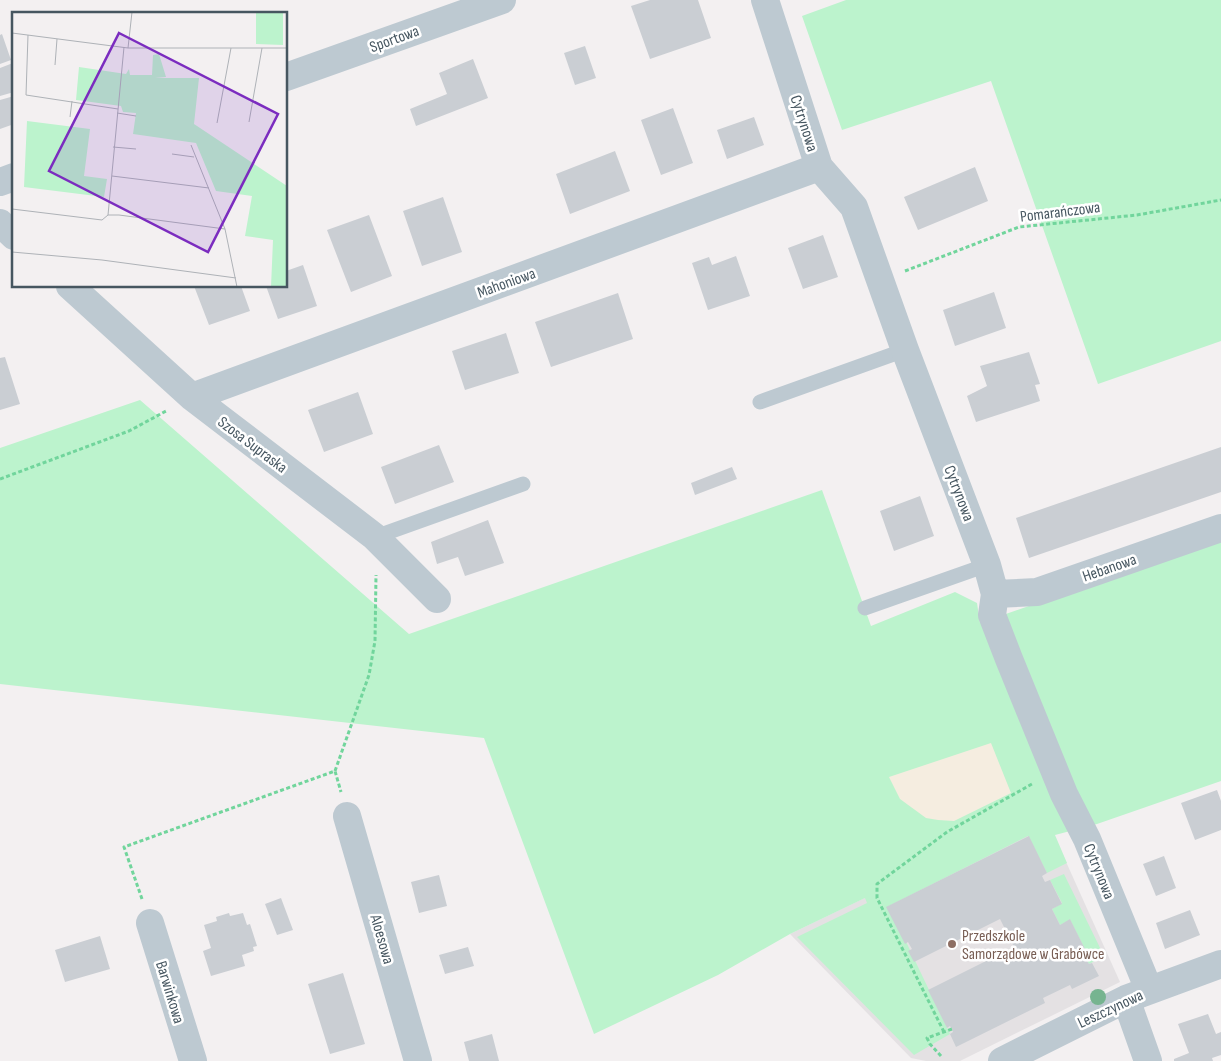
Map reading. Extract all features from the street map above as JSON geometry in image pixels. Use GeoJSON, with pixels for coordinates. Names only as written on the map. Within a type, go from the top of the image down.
{"type":"FeatureCollection","features":[{"type":"Feature","properties":{"kind":"street","name":"Sportowa"},"geometry":{"type":"LineString","coordinates":[[288,76],[502,0]]}},
{"type":"Feature","properties":{"kind":"street","name":"Cytrynowa"},"geometry":{"type":"LineString","coordinates":[[764,0],[819,168],[854,207],[987,564],[995,594],[992,615],[1064,794],[1087,839],[1137,995],[1148,1061]]}},
{"type":"Feature","properties":{"kind":"street","name":"Mahoniowa"},"geometry":{"type":"LineString","coordinates":[[192,398],[819,168]]}},
{"type":"Feature","properties":{"kind":"street"},"geometry":{"type":"LineString","coordinates":[[0,182],[12,178]]}},
{"type":"Feature","properties":{"kind":"street"},"geometry":{"type":"LineString","coordinates":[[0,223],[12,234]]}},
{"type":"Feature","properties":{"kind":"street","name":"Szosa Supraska"},"geometry":{"type":"LineString","coordinates":[[72,288],[192,398],[377,538],[437,599]]}},
{"type":"Feature","properties":{"kind":"street","name":"Hebanowa"},"geometry":{"type":"LineString","coordinates":[[995,594],[1038,592],[1221,528]]}},
{"type":"Feature","properties":{"kind":"street","name":"Aloesowa"},"geometry":{"type":"LineString","coordinates":[[347,816],[418,1061]]}},
{"type":"Feature","properties":{"kind":"street","name":"Barwinkowa"},"geometry":{"type":"LineString","coordinates":[[150,923],[193,1061]]}},
{"type":"Feature","properties":{"kind":"street","name":"Leszczynowa"},"geometry":{"type":"LineString","coordinates":[[1002,1061],[1137,995],[1221,964]]}},
{"type":"Feature","properties":{"kind":"lane"},"geometry":{"type":"LineString","coordinates":[[760,402],[906,350]]}},
{"type":"Feature","properties":{"kind":"lane"},"geometry":{"type":"LineString","coordinates":[[377,538],[523,484]]}},
{"type":"Feature","properties":{"kind":"lane"},"geometry":{"type":"LineString","coordinates":[[865,608],[987,564]]}},
{"type":"Feature","properties":{"kind":"path","name":"Pomarańczowa"},"geometry":{"type":"LineString","coordinates":[[881,280],[1019,227],[1137,215],[1221,200]]}},
{"type":"Feature","properties":{"kind":"path"},"geometry":{"type":"LineString","coordinates":[[0,479],[129,431],[192,398]]}},
{"type":"Feature","properties":{"kind":"path"},"geometry":{"type":"LineString","coordinates":[[347,816],[335,771],[369,675],[374,641],[377,538]]}},
{"type":"Feature","properties":{"kind":"path"},"geometry":{"type":"LineString","coordinates":[[150,923],[124,847],[335,771]]}},
{"type":"Feature","properties":{"kind":"path"},"geometry":{"type":"LineString","coordinates":[[944,1032],[877,898],[877,884],[947,832],[1033,784]]}},
{"type":"Feature","properties":{"kind":"path"},"geometry":{"type":"LineString","coordinates":[[941,1056],[927,1038],[952,1029]]}},
{"type":"Feature","properties":{"kind":"shaded area","name":"Przedszkole Samorządowe w Grabówce"},"geometry":{"type":"Polygon","coordinates":[[[1041,813],[1054,835],[1120,982],[960,1061],[926,1061],[911,1058],[790,934],[1041,813]]]}},
{"type":"Feature","properties":{"kind":"green space"},"geometry":{"type":"Polygon","coordinates":[[[846,0],[1221,0],[1221,341],[1098,384],[991,81],[842,130],[802,16],[846,0]]]}},
{"type":"Feature","properties":{"kind":"green space"},"geometry":{"type":"Polygon","coordinates":[[[140,400],[409,634],[822,490],[871,626],[955,592],[977,603],[980,623],[1221,539],[1221,781],[1097,824],[1055,835],[1067,863],[1047,873],[1028,836],[889,906],[950,1034],[914,1055],[797,937],[867,903],[865,898],[790,934],[718,975],[594,1034],[484,738],[0,684],[0,448],[140,400]]]}},
{"type":"Feature","properties":{"kind":"green space"},"geometry":{"type":"Polygon","coordinates":[[[1064,874],[1104,956],[1089,964],[1086,959],[1089,957],[1070,920],[1060,925],[1052,909],[1062,903],[1050,880],[1064,874]]]}},
{"type":"Feature","properties":{"kind":"sand"},"geometry":{"type":"Polygon","coordinates":[[[991,743],[1011,793],[954,821],[926,818],[900,799],[889,777],[991,743]]]}},
{"type":"Feature","properties":{"kind":"building"},"geometry":{"type":"Polygon","coordinates":[[[650,0],[698,0],[711,38],[650,59],[631,6],[650,0]]]}},
{"type":"Feature","properties":{"kind":"building"},"geometry":{"type":"Polygon","coordinates":[[[2,34],[11,60],[0,64],[0,35],[2,34]]]}},
{"type":"Feature","properties":{"kind":"building"},"geometry":{"type":"Polygon","coordinates":[[[585,46],[596,78],[575,85],[564,53],[585,46]]]}},
{"type":"Feature","properties":{"kind":"building"},"geometry":{"type":"Polygon","coordinates":[[[473,59],[488,98],[416,126],[410,109],[447,94],[439,73],[473,59]]]}},
{"type":"Feature","properties":{"kind":"building"},"geometry":{"type":"Polygon","coordinates":[[[12,63],[12,93],[0,96],[0,68],[12,63]]]}},
{"type":"Feature","properties":{"kind":"building"},"geometry":{"type":"Polygon","coordinates":[[[12,97],[12,125],[0,129],[0,100],[12,97]]]}},
{"type":"Feature","properties":{"kind":"building"},"geometry":{"type":"Polygon","coordinates":[[[673,108],[693,163],[661,175],[641,120],[673,108]]]}},
{"type":"Feature","properties":{"kind":"building"},"geometry":{"type":"Polygon","coordinates":[[[754,117],[764,145],[727,159],[717,130],[754,117]]]}},
{"type":"Feature","properties":{"kind":"building"},"geometry":{"type":"Polygon","coordinates":[[[615,151],[630,191],[570,214],[556,174],[615,151]]]}},
{"type":"Feature","properties":{"kind":"building"},"geometry":{"type":"Polygon","coordinates":[[[975,167],[988,201],[918,230],[904,197],[975,167]]]}},
{"type":"Feature","properties":{"kind":"building"},"geometry":{"type":"Polygon","coordinates":[[[443,197],[462,252],[422,266],[403,211],[443,197]]]}},
{"type":"Feature","properties":{"kind":"building"},"geometry":{"type":"Polygon","coordinates":[[[369,215],[392,276],[351,292],[327,230],[369,215]]]}},
{"type":"Feature","properties":{"kind":"building"},"geometry":{"type":"Polygon","coordinates":[[[823,235],[838,277],[803,289],[788,248],[823,235]]]}},
{"type":"Feature","properties":{"kind":"building"},"geometry":{"type":"Polygon","coordinates":[[[736,256],[750,296],[708,310],[692,263],[709,257],[712,265],[736,256]]]}},
{"type":"Feature","properties":{"kind":"building"},"geometry":{"type":"Polygon","coordinates":[[[303,265],[317,306],[278,319],[267,288],[288,288],[288,270],[303,265]]]}},
{"type":"Feature","properties":{"kind":"building"},"geometry":{"type":"Polygon","coordinates":[[[195,288],[242,288],[250,311],[209,325],[195,288]]]}},
{"type":"Feature","properties":{"kind":"building"},"geometry":{"type":"Polygon","coordinates":[[[994,292],[1006,328],[955,346],[943,310],[994,292]]]}},
{"type":"Feature","properties":{"kind":"building"},"geometry":{"type":"Polygon","coordinates":[[[618,293],[633,339],[551,367],[535,322],[618,293]]]}},
{"type":"Feature","properties":{"kind":"building"},"geometry":{"type":"Polygon","coordinates":[[[506,333],[519,373],[465,390],[452,351],[506,333]]]}},
{"type":"Feature","properties":{"kind":"building"},"geometry":{"type":"Polygon","coordinates":[[[1029,352],[1040,384],[1035,385],[1040,401],[976,422],[967,396],[987,386],[980,366],[1029,352]]]}},
{"type":"Feature","properties":{"kind":"building"},"geometry":{"type":"Polygon","coordinates":[[[5,357],[20,404],[0,410],[0,358],[5,357]]]}},
{"type":"Feature","properties":{"kind":"building"},"geometry":{"type":"Polygon","coordinates":[[[358,392],[373,434],[324,452],[308,410],[358,392]]]}},
{"type":"Feature","properties":{"kind":"building"},"geometry":{"type":"Polygon","coordinates":[[[439,445],[454,482],[395,504],[381,467],[439,445]]]}},
{"type":"Feature","properties":{"kind":"building"},"geometry":{"type":"Polygon","coordinates":[[[1221,447],[1221,492],[1029,558],[1016,518],[1221,447]]]}},
{"type":"Feature","properties":{"kind":"building"},"geometry":{"type":"Polygon","coordinates":[[[732,467],[737,479],[695,495],[691,483],[732,467]]]}},
{"type":"Feature","properties":{"kind":"building"},"geometry":{"type":"Polygon","coordinates":[[[920,496],[934,536],[894,551],[880,511],[920,496]]]}},
{"type":"Feature","properties":{"kind":"building"},"geometry":{"type":"Polygon","coordinates":[[[488,520],[504,563],[465,576],[458,557],[437,564],[431,542],[488,520]]]}},
{"type":"Feature","properties":{"kind":"building"},"geometry":{"type":"Polygon","coordinates":[[[1217,790],[1221,801],[1221,830],[1195,840],[1181,803],[1217,790]]]}},
{"type":"Feature","properties":{"kind":"building"},"geometry":{"type":"Polygon","coordinates":[[[1029,836],[1047,873],[1042,876],[1045,882],[1050,880],[1062,904],[1052,909],[1060,925],[1070,919],[1089,957],[1086,959],[1089,964],[1092,963],[1099,976],[1072,989],[1070,985],[1043,998],[1045,1003],[956,1047],[950,1034],[953,1032],[952,1029],[950,1026],[947,1028],[928,990],[1014,947],[1000,919],[914,962],[908,951],[912,949],[908,942],[905,944],[886,907],[1029,836]]]}},
{"type":"Feature","properties":{"kind":"building"},"geometry":{"type":"Polygon","coordinates":[[[1164,856],[1176,888],[1156,896],[1143,864],[1164,856]]]}},
{"type":"Feature","properties":{"kind":"building"},"geometry":{"type":"Polygon","coordinates":[[[439,875],[447,906],[419,913],[411,882],[439,875]]]}},
{"type":"Feature","properties":{"kind":"building"},"geometry":{"type":"Polygon","coordinates":[[[281,898],[293,930],[277,935],[265,904],[281,898]]]}},
{"type":"Feature","properties":{"kind":"building"},"geometry":{"type":"Polygon","coordinates":[[[1190,910],[1200,935],[1165,949],[1156,923],[1190,910]]]}},
{"type":"Feature","properties":{"kind":"building"},"geometry":{"type":"Polygon","coordinates":[[[229,913],[230,916],[243,913],[247,925],[250,924],[257,946],[253,947],[254,951],[242,955],[245,966],[211,976],[203,951],[211,948],[204,925],[217,921],[216,917],[229,913]]]}},
{"type":"Feature","properties":{"kind":"building"},"geometry":{"type":"Polygon","coordinates":[[[100,936],[110,969],[65,982],[55,950],[100,936]]]}},
{"type":"Feature","properties":{"kind":"building"},"geometry":{"type":"Polygon","coordinates":[[[468,947],[474,966],[445,974],[439,955],[468,947]]]}},
{"type":"Feature","properties":{"kind":"building"},"geometry":{"type":"Polygon","coordinates":[[[343,973],[365,1044],[330,1054],[308,984],[343,973]]]}},
{"type":"Feature","properties":{"kind":"building"},"geometry":{"type":"Polygon","coordinates":[[[1208,1014],[1216,1034],[1221,1032],[1221,1055],[1212,1058],[1213,1061],[1174,1061],[1174,1059],[1189,1053],[1178,1024],[1208,1014]]]}},
{"type":"Feature","properties":{"kind":"building"},"geometry":{"type":"Polygon","coordinates":[[[492,1034],[499,1061],[469,1061],[464,1042],[492,1034]]]}},
{"type":"Feature","properties":{"kind":"place","name":"Przedszkole Samorządowe w Grabówce"},"geometry":{"type":"Point","coordinates":[952,944]}}]}
